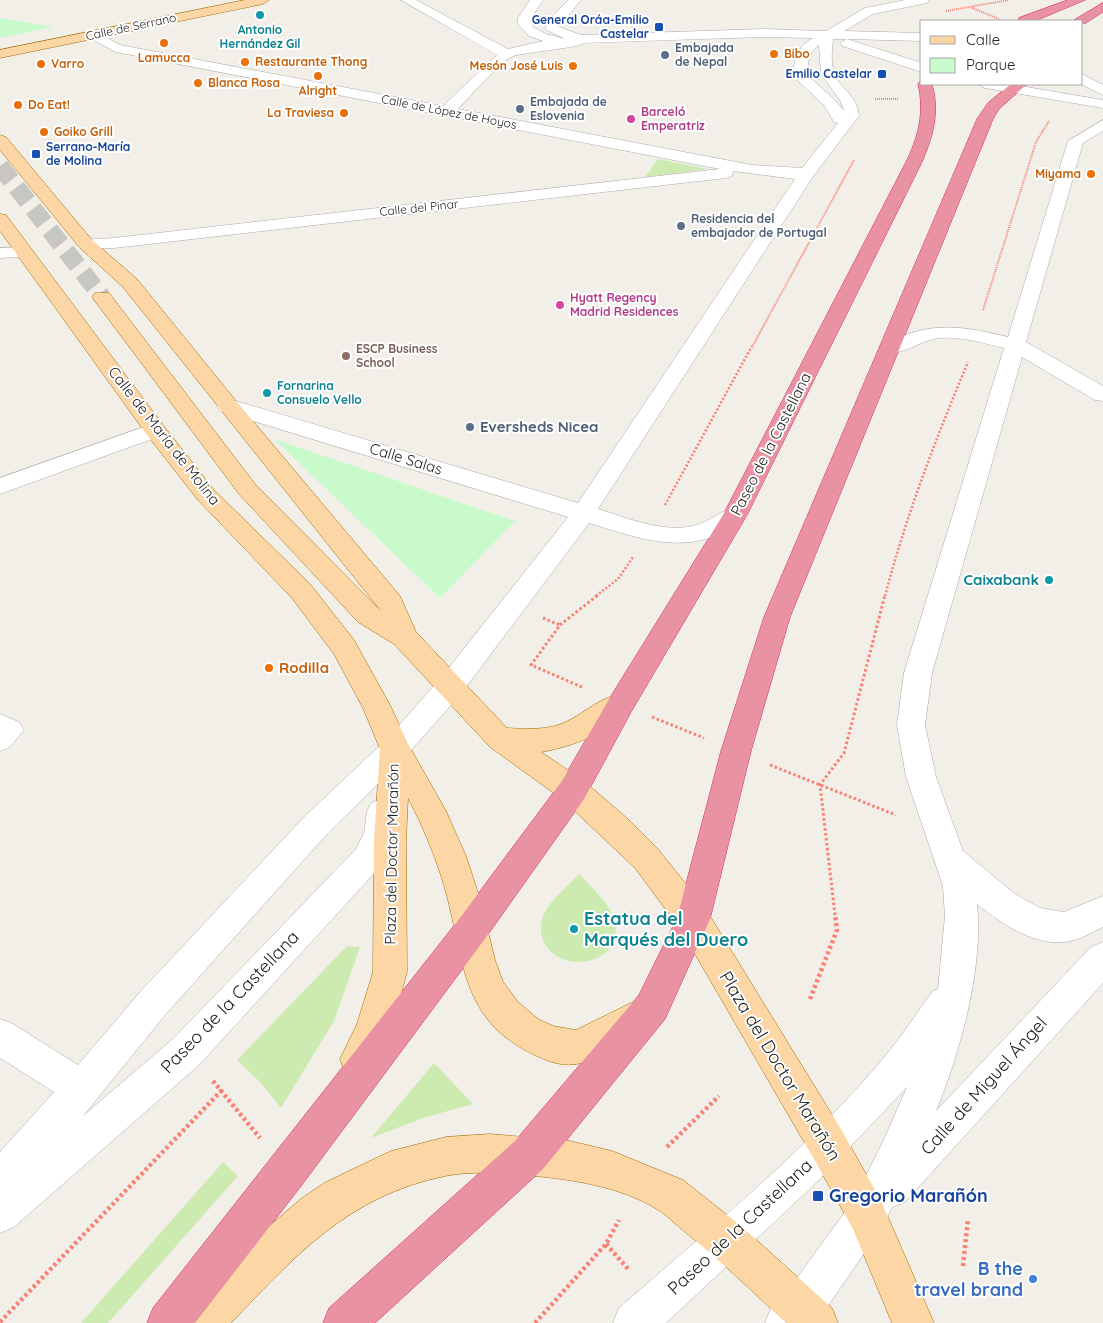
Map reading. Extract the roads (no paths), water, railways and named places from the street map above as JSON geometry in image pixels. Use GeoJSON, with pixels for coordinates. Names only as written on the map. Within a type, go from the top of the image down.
{"type":"FeatureCollection","features":[{"type":"Feature","properties":{"kind":"highway"},"geometry":{"type":"LineString","coordinates":[[1027,20],[1079,0]]}},
{"type":"Feature","properties":{"kind":"highway"},"geometry":{"type":"LineString","coordinates":[[1081,20],[1103,7]]}},
{"type":"Feature","properties":{"kind":"highway","name":"Paseo de la Castellana"},"geometry":{"type":"LineString","coordinates":[[573,790],[621,704],[735,515],[921,148],[928,126],[929,98],[925,85]]}},
{"type":"Feature","properties":{"kind":"highway"},"geometry":{"type":"LineString","coordinates":[[344,1323],[528,1155],[652,1008],[694,919],[736,752],[777,617],[986,119],[993,106],[1017,87]]}},
{"type":"Feature","properties":{"kind":"highway"},"geometry":{"type":"LineString","coordinates":[[168,1323],[281,1180],[330,1113],[472,929],[573,790]]}},
{"type":"Feature","properties":{"kind":"main road","name":"Calle de Serrano"},"geometry":{"type":"LineString","coordinates":[[0,54],[262,0]]}},
{"type":"Feature","properties":{"kind":"main road"},"geometry":{"type":"LineString","coordinates":[[0,140],[86,244],[130,283],[228,406],[391,603],[404,637]]}},
{"type":"Feature","properties":{"kind":"main road","name":"Calle de María de Molina"},"geometry":{"type":"LineString","coordinates":[[0,219],[155,430],[206,495],[276,564],[335,632],[377,707],[395,749]]}},
{"type":"Feature","properties":{"kind":"main road"},"geometry":{"type":"LineString","coordinates":[[102,298],[247,489],[367,615],[404,637],[450,687]]}},
{"type":"Feature","properties":{"kind":"main road","name":"Plaza del Doctor Marañón"},"geometry":{"type":"LineString","coordinates":[[450,687],[500,739],[573,790],[646,858],[694,919],[828,1145],[867,1215],[913,1323]]}},
{"type":"Feature","properties":{"kind":"main road"},"geometry":{"type":"LineString","coordinates":[[500,739],[537,742],[562,738],[588,725],[621,704]]}},
{"type":"Feature","properties":{"kind":"main road","name":"Plaza del Doctor Marañón"},"geometry":{"type":"LineString","coordinates":[[395,749],[435,820],[450,856],[472,929],[478,960],[489,992],[505,1014],[525,1032],[551,1044],[576,1048],[607,1035],[652,1008]]}},
{"type":"Feature","properties":{"kind":"main road","name":"Plaza del Doctor Marañón"},"geometry":{"type":"LineString","coordinates":[[330,1113],[373,1031],[390,972],[390,841],[395,749]]}},
{"type":"Feature","properties":{"kind":"main road"},"geometry":{"type":"LineString","coordinates":[[201,1323],[282,1243],[316,1212],[340,1196],[391,1171],[446,1156],[490,1153],[570,1160],[612,1171],[669,1194],[727,1240],[801,1318]]}},
{"type":"Feature","properties":{"kind":"street"},"geometry":{"type":"LineString","coordinates":[[407,0],[506,54]]}},
{"type":"Feature","properties":{"kind":"street"},"geometry":{"type":"LineString","coordinates":[[537,0],[525,13],[524,18],[528,30],[565,43]]}},
{"type":"Feature","properties":{"kind":"street"},"geometry":{"type":"LineString","coordinates":[[575,0],[554,23],[552,29],[573,37],[602,40]]}},
{"type":"Feature","properties":{"kind":"street"},"geometry":{"type":"LineString","coordinates":[[833,140],[840,118],[833,104],[812,89],[800,76],[801,60],[807,47],[869,11],[923,0]]}},
{"type":"Feature","properties":{"kind":"street"},"geometry":{"type":"LineString","coordinates":[[513,27],[524,18]]}},
{"type":"Feature","properties":{"kind":"street","name":"Calle de López de Hoyos"},"geometry":{"type":"LineString","coordinates":[[102,33],[100,38],[105,44],[116,48],[752,170],[793,174],[807,172]]}},
{"type":"Feature","properties":{"kind":"street"},"geometry":{"type":"LineString","coordinates":[[447,111],[506,54],[528,48],[602,40],[763,33],[920,37]]}},
{"type":"Feature","properties":{"kind":"street"},"geometry":{"type":"LineString","coordinates":[[827,36],[920,67]]}},
{"type":"Feature","properties":{"kind":"street"},"geometry":{"type":"LineString","coordinates":[[0,1181],[82,1089],[138,1020],[316,824],[395,749],[450,687],[584,513],[807,172],[851,116],[852,107],[848,98],[830,79],[824,62],[827,36]]}},
{"type":"Feature","properties":{"kind":"street"},"geometry":{"type":"LineString","coordinates":[[504,39],[506,54]]}},
{"type":"Feature","properties":{"kind":"street"},"geometry":{"type":"LineString","coordinates":[[1083,79],[1103,91]]}},
{"type":"Feature","properties":{"kind":"street"},"geometry":{"type":"LineString","coordinates":[[996,85],[1017,87],[1103,104]]}},
{"type":"Feature","properties":{"kind":"street"},"geometry":{"type":"LineString","coordinates":[[801,1318],[867,1215],[896,1158],[919,1107],[939,1049],[956,988],[962,916],[959,886],[921,777],[911,725],[918,673],[1017,345],[1076,141],[1103,125]]}},
{"type":"Feature","properties":{"kind":"street","name":"Calle del Pinar"},"geometry":{"type":"LineString","coordinates":[[86,244],[123,242],[752,170]]}},
{"type":"Feature","properties":{"kind":"street"},"geometry":{"type":"LineString","coordinates":[[0,252],[24,252]]}},
{"type":"Feature","properties":{"kind":"street"},"geometry":{"type":"LineString","coordinates":[[891,348],[917,337],[940,332],[976,335],[1017,345],[1103,394]]}},
{"type":"Feature","properties":{"kind":"street","name":"Calle Salas"},"geometry":{"type":"LineString","coordinates":[[228,406],[650,533],[686,536],[708,532],[735,515]]}},
{"type":"Feature","properties":{"kind":"street"},"geometry":{"type":"LineString","coordinates":[[0,486],[155,430]]}},
{"type":"Feature","properties":{"kind":"street"},"geometry":{"type":"LineString","coordinates":[[0,726],[9,730],[0,739]]}},
{"type":"Feature","properties":{"kind":"street","name":"Paseo de la Castellana"},"geometry":{"type":"LineString","coordinates":[[0,1213],[186,1052],[367,859],[380,834],[395,749]]}},
{"type":"Feature","properties":{"kind":"street"},"geometry":{"type":"LineString","coordinates":[[950,860],[1017,915],[1043,926],[1064,927],[1103,910]]}},
{"type":"Feature","properties":{"kind":"street","name":"Calle de Miguel Ángel"},"geometry":{"type":"LineString","coordinates":[[867,1215],[1103,958]]}},
{"type":"Feature","properties":{"kind":"street","name":"Paseo de la Castellana"},"geometry":{"type":"LineString","coordinates":[[634,1323],[727,1240],[828,1145],[898,1070],[956,988]]}},
{"type":"Feature","properties":{"kind":"street"},"geometry":{"type":"LineString","coordinates":[[0,1037],[82,1089]]}},
{"type":"Feature","properties":{"kind":"tunnel"},"geometry":{"type":"LineString","coordinates":[[0,166],[102,297]]}},
{"type":"Feature","properties":{"kind":"place","name":"Antonio Hernández Gil"},"geometry":{"type":"Point","coordinates":[260,15]}},
{"type":"Feature","properties":{"kind":"place","name":"General Oráa-Emilio Castelar"},"geometry":{"type":"Point","coordinates":[659,27]}},
{"type":"Feature","properties":{"kind":"place","name":"Lamucca"},"geometry":{"type":"Point","coordinates":[164,43]}},
{"type":"Feature","properties":{"kind":"place","name":"Bibo"},"geometry":{"type":"Point","coordinates":[774,54]}},
{"type":"Feature","properties":{"kind":"place","name":"Embajada de Nepal"},"geometry":{"type":"Point","coordinates":[665,55]}},
{"type":"Feature","properties":{"kind":"place","name":"Restaurante Thong"},"geometry":{"type":"Point","coordinates":[245,62]}},
{"type":"Feature","properties":{"kind":"place","name":"Varro"},"geometry":{"type":"Point","coordinates":[41,64]}},
{"type":"Feature","properties":{"kind":"place","name":"Mesón José Luis"},"geometry":{"type":"Point","coordinates":[573,66]}},
{"type":"Feature","properties":{"kind":"place","name":"Emilio Castelar"},"geometry":{"type":"Point","coordinates":[882,74]}},
{"type":"Feature","properties":{"kind":"place","name":"Alright"},"geometry":{"type":"Point","coordinates":[318,76]}},
{"type":"Feature","properties":{"kind":"place","name":"Blanca Rosa"},"geometry":{"type":"Point","coordinates":[198,83]}},
{"type":"Feature","properties":{"kind":"place","name":"Do Eat!"},"geometry":{"type":"Point","coordinates":[18,105]}},
{"type":"Feature","properties":{"kind":"place","name":"Embajada de Eslovenia"},"geometry":{"type":"Point","coordinates":[520,109]}},
{"type":"Feature","properties":{"kind":"place","name":"La Traviesa"},"geometry":{"type":"Point","coordinates":[344,113]}},
{"type":"Feature","properties":{"kind":"place","name":"Barceló Emperatriz"},"geometry":{"type":"Point","coordinates":[631,119]}},
{"type":"Feature","properties":{"kind":"place","name":"Goiko Grill"},"geometry":{"type":"Point","coordinates":[44,132]}},
{"type":"Feature","properties":{"kind":"place","name":"Serrano-María de Molina"},"geometry":{"type":"Point","coordinates":[36,154]}},
{"type":"Feature","properties":{"kind":"place","name":"Miyama"},"geometry":{"type":"Point","coordinates":[1091,174]}},
{"type":"Feature","properties":{"kind":"place","name":"Residencia del embajador de Portugal"},"geometry":{"type":"Point","coordinates":[681,226]}},
{"type":"Feature","properties":{"kind":"place","name":"Hyatt Regency Madrid Residences"},"geometry":{"type":"Point","coordinates":[560,305]}},
{"type":"Feature","properties":{"kind":"place","name":"ESCP Business School"},"geometry":{"type":"Point","coordinates":[346,356]}},
{"type":"Feature","properties":{"kind":"place","name":"Fornarina Consuelo Vello"},"geometry":{"type":"Point","coordinates":[267,393]}},
{"type":"Feature","properties":{"kind":"place","name":"Eversheds Nicea"},"geometry":{"type":"Point","coordinates":[470,427]}},
{"type":"Feature","properties":{"kind":"place","name":"Caixabank"},"geometry":{"type":"Point","coordinates":[1049,580]}},
{"type":"Feature","properties":{"kind":"place","name":"Rodilla"},"geometry":{"type":"Point","coordinates":[269,668]}},
{"type":"Feature","properties":{"kind":"place","name":"Estatua del Marqués del Duero"},"geometry":{"type":"Point","coordinates":[574,929]}},
{"type":"Feature","properties":{"kind":"place","name":"Gregorio Marañón"},"geometry":{"type":"Point","coordinates":[818,1196]}},
{"type":"Feature","properties":{"kind":"place","name":"B the travel brand"},"geometry":{"type":"Point","coordinates":[1033,1279]}}]}
